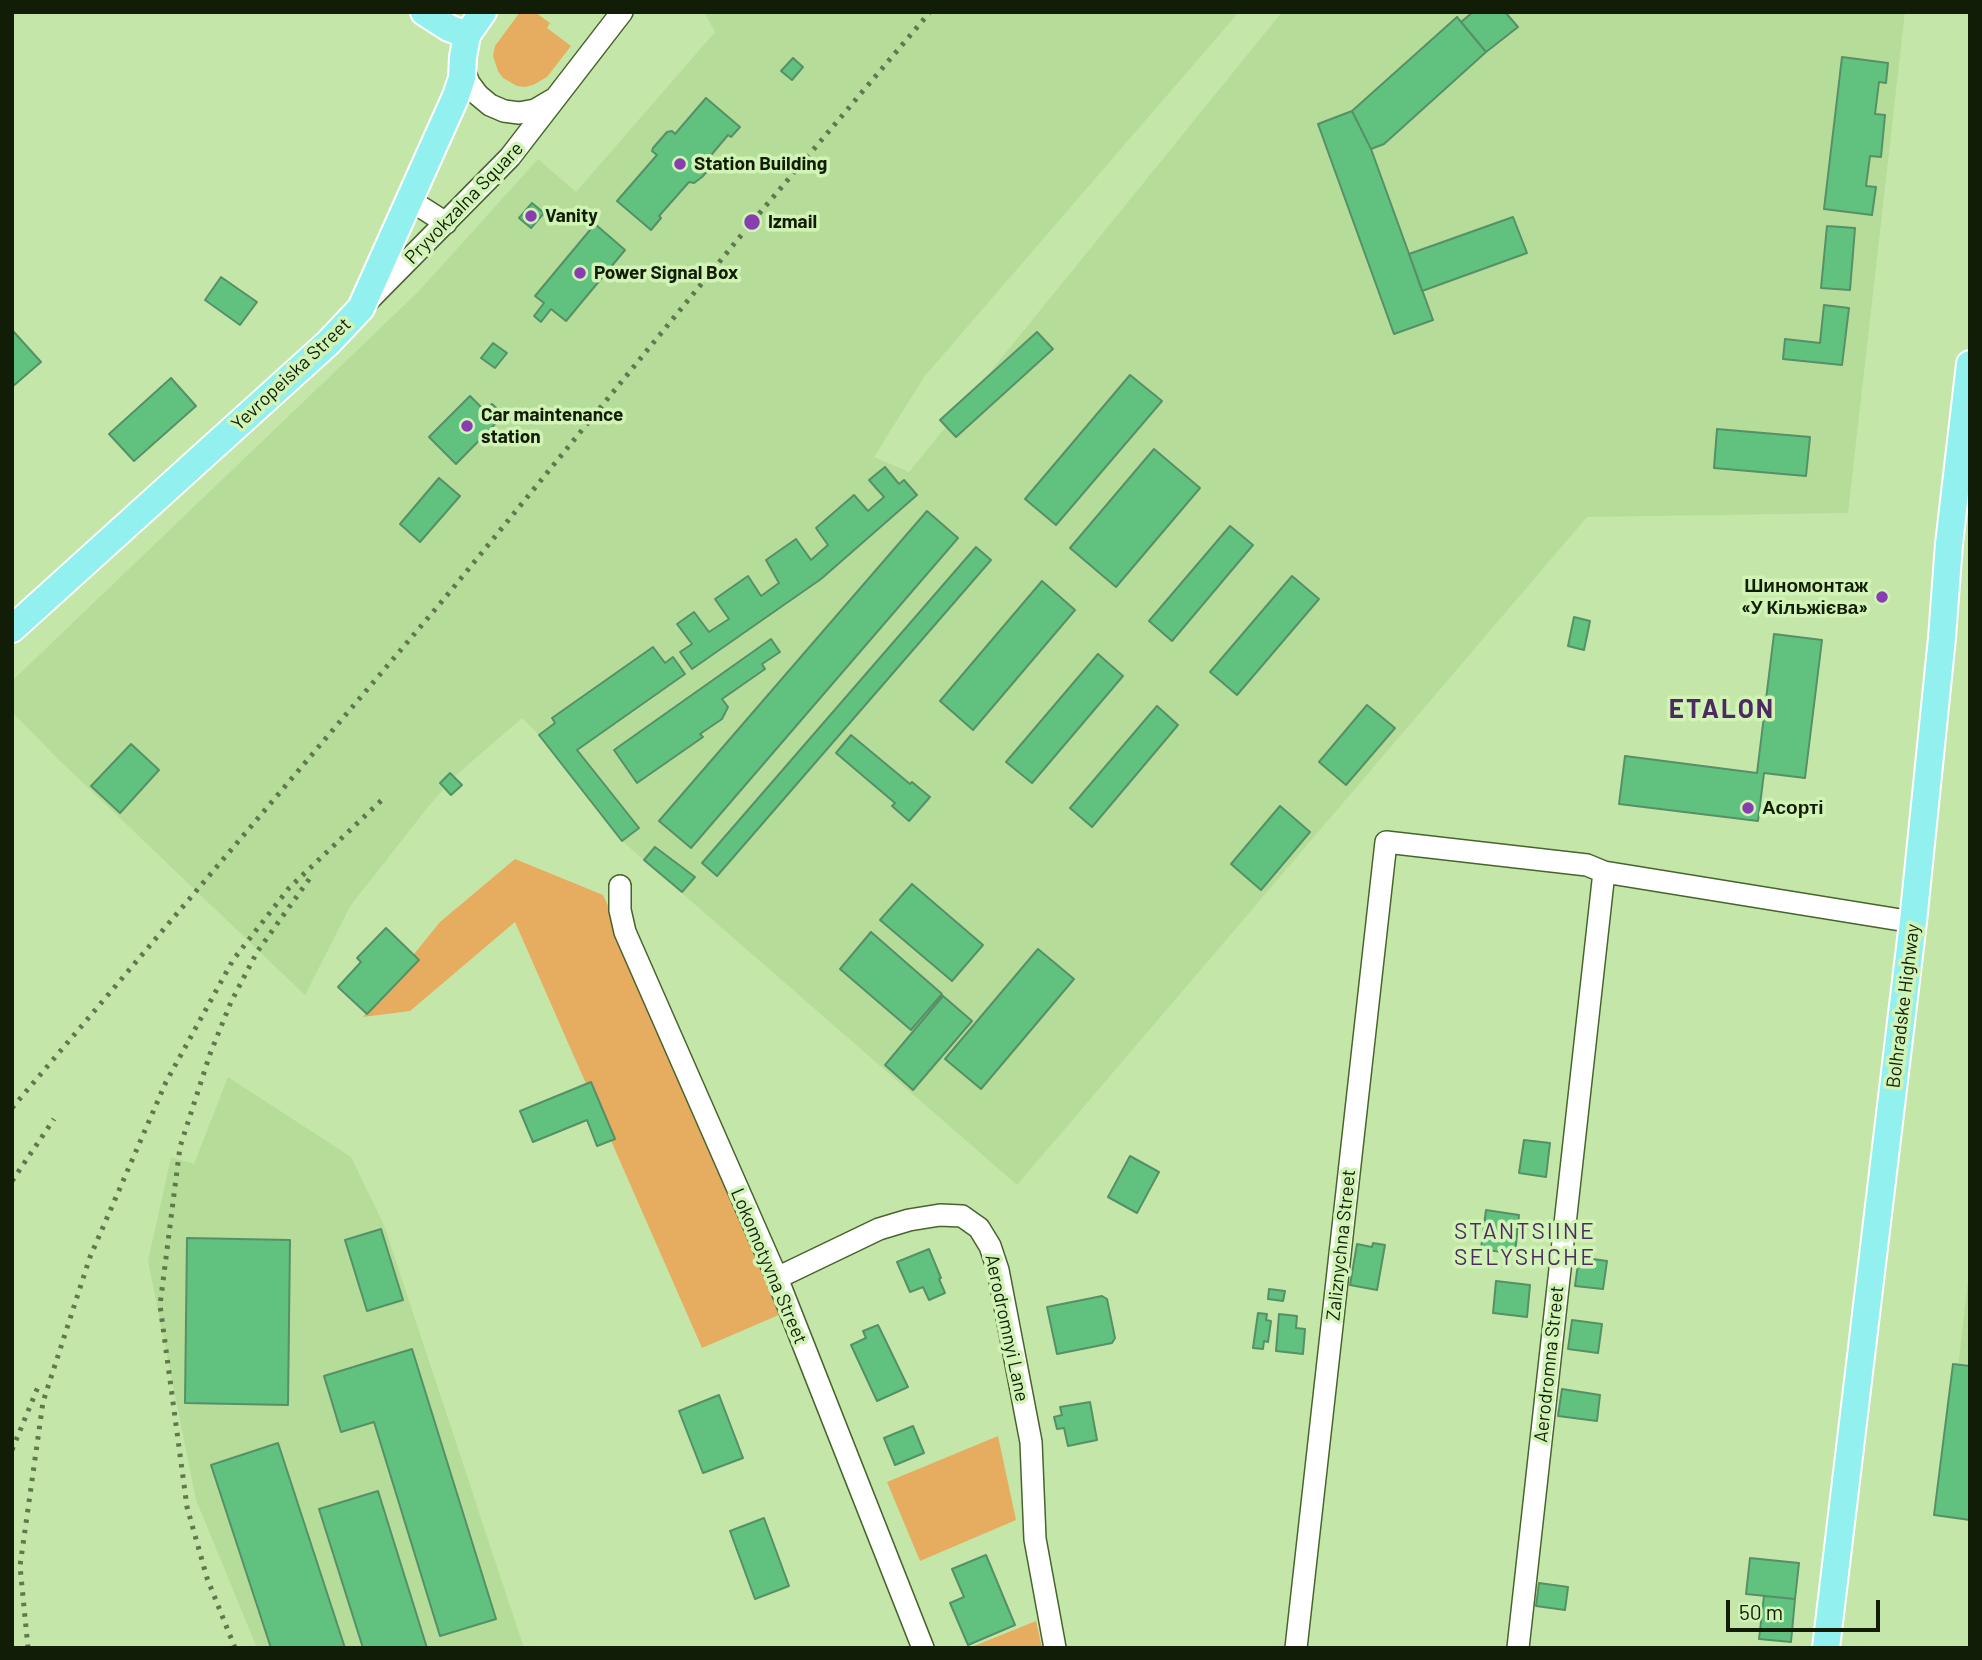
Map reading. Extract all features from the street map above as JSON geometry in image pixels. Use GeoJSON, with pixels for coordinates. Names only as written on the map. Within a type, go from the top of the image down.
{"type":"FeatureCollection","features":[{"type":"Feature","properties":{"kind":"main road"},"geometry":{"type":"LineString","coordinates":[[424,12],[449,28],[467,35]]}},
{"type":"Feature","properties":{"kind":"main road","name":"Yevropeiska Street"},"geometry":{"type":"LineString","coordinates":[[12,629],[328,343],[361,308],[457,96],[467,35],[483,12]]}},
{"type":"Feature","properties":{"kind":"main road","name":"Bolhradske Highway"},"geometry":{"type":"LineString","coordinates":[[1826,1648],[1913,922],[1970,364]]}},
{"type":"Feature","properties":{"kind":"street","name":"Pryvokzalna Square"},"geometry":{"type":"LineString","coordinates":[[361,308],[510,157],[622,12]]}},
{"type":"Feature","properties":{"kind":"street","name":"Pryvokzalna Square"},"geometry":{"type":"LineString","coordinates":[[463,68],[468,83],[478,95],[490,105],[504,111],[519,113],[535,110],[560,93]]}},
{"type":"Feature","properties":{"kind":"street"},"geometry":{"type":"LineString","coordinates":[[410,200],[446,223]]}},
{"type":"Feature","properties":{"kind":"street","name":"Zaliznychna Street"},"geometry":{"type":"LineString","coordinates":[[1296,1648],[1386,842],[1587,865],[1604,872]]}},
{"type":"Feature","properties":{"kind":"street"},"geometry":{"type":"LineString","coordinates":[[1604,872],[1913,922]]}},
{"type":"Feature","properties":{"kind":"street","name":"Aerodromna Street"},"geometry":{"type":"LineString","coordinates":[[1518,1648],[1604,872]]}},
{"type":"Feature","properties":{"kind":"street","name":"Lokomotyvna Street"},"geometry":{"type":"LineString","coordinates":[[620,886],[620,910],[625,932],[777,1278],[923,1648]]}},
{"type":"Feature","properties":{"kind":"street","name":"Aerodromnyi Lane"},"geometry":{"type":"LineString","coordinates":[[777,1278],[880,1229],[909,1220],[940,1215],[962,1216],[979,1228],[990,1246],[998,1270],[1031,1442],[1035,1539],[1055,1648]]}},
{"type":"Feature","properties":{"kind":"shaded area"},"geometry":{"type":"Polygon","coordinates":[[[520,12],[535,12],[550,23],[547,28],[571,46],[547,77],[525,87],[517,86],[503,78],[493,56],[495,46],[520,12]]]}},
{"type":"Feature","properties":{"kind":"shaded area"},"geometry":{"type":"Polygon","coordinates":[[[704,12],[1239,12],[924,377],[874,457],[909,472],[1282,12],[1905,12],[1848,513],[1587,517],[1017,1185],[622,841],[539,735],[522,718],[454,777],[351,905],[305,995],[12,712],[12,681],[418,292],[538,159],[576,192],[715,32],[704,12]]]}},
{"type":"Feature","properties":{"kind":"shaded area"},"geometry":{"type":"Polygon","coordinates":[[[515,859],[603,895],[677,1054],[788,1311],[702,1348],[515,922],[410,1011],[363,1017],[440,922],[515,859]]]}},
{"type":"Feature","properties":{"kind":"shaded area"},"geometry":{"type":"Polygon","coordinates":[[[228,1077],[351,1157],[384,1225],[524,1648],[257,1648],[196,1500],[148,1261],[171,1157],[194,1164],[228,1077]]]}},
{"type":"Feature","properties":{"kind":"shaded area"},"geometry":{"type":"Polygon","coordinates":[[[1970,1262],[1970,1510],[1943,1501],[1970,1262]]]}},
{"type":"Feature","properties":{"kind":"shaded area"},"geometry":{"type":"Polygon","coordinates":[[[998,1436],[1016,1520],[920,1561],[887,1482],[998,1436]]]}},
{"type":"Feature","properties":{"kind":"shaded area"},"geometry":{"type":"Polygon","coordinates":[[[1036,1621],[1042,1648],[969,1648],[1036,1621]]]}},
{"type":"Feature","properties":{"kind":"building"},"geometry":{"type":"Polygon","coordinates":[[[1473,12],[1505,12],[1518,27],[1486,52],[1461,22],[1473,12]]]}},
{"type":"Feature","properties":{"kind":"building"},"geometry":{"type":"Polygon","coordinates":[[[1457,17],[1486,52],[1384,144],[1371,149],[1352,111],[1457,17]]]}},
{"type":"Feature","properties":{"kind":"building"},"geometry":{"type":"Polygon","coordinates":[[[1842,57],[1888,63],[1886,83],[1879,82],[1875,114],[1885,115],[1881,157],[1870,156],[1866,186],[1876,187],[1872,215],[1824,209],[1842,57]]]}},
{"type":"Feature","properties":{"kind":"building"},"geometry":{"type":"Polygon","coordinates":[[[793,58],[803,67],[792,80],[781,71],[793,58]]]}},
{"type":"Feature","properties":{"kind":"building","name":"Station Building"},"geometry":{"type":"Polygon","coordinates":[[[706,98],[740,127],[731,137],[728,135],[707,160],[710,162],[710,168],[694,183],[689,182],[659,216],[661,218],[651,230],[617,201],[657,155],[652,151],[653,148],[667,132],[672,131],[675,134],[706,98]]]}},
{"type":"Feature","properties":{"kind":"building"},"geometry":{"type":"Polygon","coordinates":[[[1352,111],[1371,149],[1433,320],[1394,334],[1318,124],[1352,111]]]}},
{"type":"Feature","properties":{"kind":"building","name":"Vanity"},"geometry":{"type":"Polygon","coordinates":[[[532,203],[544,213],[531,228],[519,218],[532,203]]]}},
{"type":"Feature","properties":{"kind":"building"},"geometry":{"type":"Polygon","coordinates":[[[1513,217],[1527,253],[1422,291],[1409,254],[1513,217]]]}},
{"type":"Feature","properties":{"kind":"building","name":"Power Signal Box"},"geometry":{"type":"Polygon","coordinates":[[[595,224],[625,250],[566,321],[551,309],[541,322],[534,316],[544,303],[535,296],[595,224]]]}},
{"type":"Feature","properties":{"kind":"building"},"geometry":{"type":"Polygon","coordinates":[[[1827,226],[1855,228],[1850,290],[1821,288],[1827,226]]]}},
{"type":"Feature","properties":{"kind":"building"},"geometry":{"type":"Polygon","coordinates":[[[221,277],[257,302],[240,325],[205,300],[221,277]]]}},
{"type":"Feature","properties":{"kind":"building"},"geometry":{"type":"Polygon","coordinates":[[[1824,305],[1849,308],[1842,365],[1783,359],[1785,339],[1820,343],[1824,305]]]}},
{"type":"Feature","properties":{"kind":"building"},"geometry":{"type":"Polygon","coordinates":[[[12,332],[41,362],[12,387],[12,332]]]}},
{"type":"Feature","properties":{"kind":"building"},"geometry":{"type":"Polygon","coordinates":[[[1037,332],[1053,349],[956,437],[940,420],[1037,332]]]}},
{"type":"Feature","properties":{"kind":"building"},"geometry":{"type":"Polygon","coordinates":[[[493,343],[507,353],[495,368],[481,358],[493,343]]]}},
{"type":"Feature","properties":{"kind":"building"},"geometry":{"type":"Polygon","coordinates":[[[1130,375],[1162,401],[1056,525],[1025,499],[1130,375]]]}},
{"type":"Feature","properties":{"kind":"building"},"geometry":{"type":"Polygon","coordinates":[[[171,378],[196,406],[134,461],[109,434],[171,378]]]}},
{"type":"Feature","properties":{"kind":"building","name":"Car maintenance station"},"geometry":{"type":"Polygon","coordinates":[[[470,396],[485,411],[492,404],[504,415],[456,464],[429,437],[470,396]]]}},
{"type":"Feature","properties":{"kind":"building"},"geometry":{"type":"Polygon","coordinates":[[[1717,429],[1810,437],[1806,476],[1714,468],[1717,429]]]}},
{"type":"Feature","properties":{"kind":"building"},"geometry":{"type":"Polygon","coordinates":[[[1154,449],[1200,488],[1116,587],[1070,548],[1154,449]]]}},
{"type":"Feature","properties":{"kind":"building"},"geometry":{"type":"Polygon","coordinates":[[[885,467],[899,484],[904,480],[917,495],[821,579],[692,669],[680,652],[692,644],[677,624],[694,612],[709,632],[729,619],[715,599],[748,576],[761,596],[779,583],[766,560],[796,539],[811,560],[828,545],[816,528],[854,495],[868,511],[884,497],[869,480],[885,467]]]}},
{"type":"Feature","properties":{"kind":"building"},"geometry":{"type":"Polygon","coordinates":[[[439,478],[460,496],[420,542],[400,524],[439,478]]]}},
{"type":"Feature","properties":{"kind":"building"},"geometry":{"type":"Polygon","coordinates":[[[927,511],[958,538],[691,848],[659,821],[927,511]]]}},
{"type":"Feature","properties":{"kind":"building"},"geometry":{"type":"Polygon","coordinates":[[[1230,526],[1253,545],[1172,641],[1149,621],[1230,526]]]}},
{"type":"Feature","properties":{"kind":"building"},"geometry":{"type":"Polygon","coordinates":[[[976,547],[991,560],[717,876],[702,863],[976,547]]]}},
{"type":"Feature","properties":{"kind":"building"},"geometry":{"type":"Polygon","coordinates":[[[1292,576],[1319,599],[1237,695],[1210,672],[1292,576]]]}},
{"type":"Feature","properties":{"kind":"building"},"geometry":{"type":"Polygon","coordinates":[[[1042,581],[1075,610],[973,730],[940,701],[1042,581]]]}},
{"type":"Feature","properties":{"kind":"building"},"geometry":{"type":"Polygon","coordinates":[[[1574,617],[1590,621],[1584,650],[1568,646],[1574,617]]]}},
{"type":"Feature","properties":{"kind":"building"},"geometry":{"type":"Polygon","coordinates":[[[1774,634],[1822,640],[1805,778],[1764,773],[1758,821],[1619,804],[1625,756],[1757,773],[1774,634]]]}},
{"type":"Feature","properties":{"kind":"building"},"geometry":{"type":"Polygon","coordinates":[[[771,639],[780,652],[762,664],[765,669],[722,699],[728,707],[722,719],[700,734],[703,737],[637,783],[614,750],[771,639]]]}},
{"type":"Feature","properties":{"kind":"building"},"geometry":{"type":"Polygon","coordinates":[[[653,647],[665,663],[673,657],[685,674],[577,750],[639,828],[622,841],[539,735],[555,723],[552,718],[653,647]]]}},
{"type":"Feature","properties":{"kind":"building"},"geometry":{"type":"Polygon","coordinates":[[[1098,654],[1123,676],[1032,783],[1006,762],[1098,654]]]}},
{"type":"Feature","properties":{"kind":"building"},"geometry":{"type":"Polygon","coordinates":[[[1367,705],[1395,728],[1346,785],[1319,762],[1367,705]]]}},
{"type":"Feature","properties":{"kind":"building"},"geometry":{"type":"Polygon","coordinates":[[[1157,706],[1178,725],[1092,827],[1070,808],[1157,706]]]}},
{"type":"Feature","properties":{"kind":"building"},"geometry":{"type":"Polygon","coordinates":[[[851,735],[910,784],[912,782],[930,797],[909,821],[892,806],[895,803],[836,753],[851,735]]]}},
{"type":"Feature","properties":{"kind":"building"},"geometry":{"type":"Polygon","coordinates":[[[131,744],[159,770],[120,813],[91,786],[131,744]]]}},
{"type":"Feature","properties":{"kind":"building"},"geometry":{"type":"Polygon","coordinates":[[[450,773],[462,785],[451,795],[440,783],[450,773]]]}},
{"type":"Feature","properties":{"kind":"building"},"geometry":{"type":"Polygon","coordinates":[[[1280,806],[1310,832],[1261,890],[1231,864],[1280,806]]]}},
{"type":"Feature","properties":{"kind":"building"},"geometry":{"type":"Polygon","coordinates":[[[655,847],[695,877],[682,892],[644,860],[655,847]]]}},
{"type":"Feature","properties":{"kind":"building"},"geometry":{"type":"Polygon","coordinates":[[[912,884],[983,945],[952,981],[880,920],[912,884]]]}},
{"type":"Feature","properties":{"kind":"building"},"geometry":{"type":"Polygon","coordinates":[[[386,928],[419,960],[367,1014],[338,987],[361,962],[357,958],[386,928]]]}},
{"type":"Feature","properties":{"kind":"building"},"geometry":{"type":"Polygon","coordinates":[[[871,932],[942,994],[911,1030],[840,969],[871,932]]]}},
{"type":"Feature","properties":{"kind":"building"},"geometry":{"type":"Polygon","coordinates":[[[1038,949],[1074,979],[981,1089],[945,1059],[1038,949]]]}},
{"type":"Feature","properties":{"kind":"building"},"geometry":{"type":"Polygon","coordinates":[[[943,996],[972,1021],[913,1090],[885,1065],[943,996]]]}},
{"type":"Feature","properties":{"kind":"building"},"geometry":{"type":"Polygon","coordinates":[[[591,1082],[615,1139],[597,1146],[587,1120],[533,1142],[520,1111],[591,1082]]]}},
{"type":"Feature","properties":{"kind":"building"},"geometry":{"type":"Polygon","coordinates":[[[1524,1140],[1550,1143],[1546,1177],[1519,1173],[1524,1140]]]}},
{"type":"Feature","properties":{"kind":"building"},"geometry":{"type":"Polygon","coordinates":[[[1130,1156],[1159,1172],[1137,1213],[1108,1197],[1130,1156]]]}},
{"type":"Feature","properties":{"kind":"building"},"geometry":{"type":"Polygon","coordinates":[[[1486,1210],[1519,1215],[1515,1254],[1481,1249],[1486,1210]]]}},
{"type":"Feature","properties":{"kind":"building"},"geometry":{"type":"Polygon","coordinates":[[[381,1229],[403,1300],[367,1311],[345,1240],[381,1229]]]}},
{"type":"Feature","properties":{"kind":"building"},"geometry":{"type":"Polygon","coordinates":[[[187,1238],[290,1240],[288,1405],[185,1403],[187,1238]]]}},
{"type":"Feature","properties":{"kind":"building"},"geometry":{"type":"Polygon","coordinates":[[[1373,1243],[1385,1245],[1377,1290],[1350,1285],[1357,1244],[1372,1247],[1373,1243]]]}},
{"type":"Feature","properties":{"kind":"building"},"geometry":{"type":"Polygon","coordinates":[[[929,1249],[945,1293],[929,1300],[923,1287],[910,1292],[897,1262],[929,1249]]]}},
{"type":"Feature","properties":{"kind":"building"},"geometry":{"type":"Polygon","coordinates":[[[1579,1257],[1607,1261],[1603,1289],[1575,1286],[1579,1257]]]}},
{"type":"Feature","properties":{"kind":"building"},"geometry":{"type":"Polygon","coordinates":[[[1496,1281],[1530,1285],[1527,1317],[1493,1313],[1496,1281]]]}},
{"type":"Feature","properties":{"kind":"building"},"geometry":{"type":"Polygon","coordinates":[[[1269,1289],[1285,1291],[1283,1301],[1268,1299],[1269,1289]]]}},
{"type":"Feature","properties":{"kind":"building"},"geometry":{"type":"Polygon","coordinates":[[[1102,1296],[1107,1299],[1115,1338],[1112,1343],[1057,1354],[1047,1307],[1102,1296]]]}},
{"type":"Feature","properties":{"kind":"building"},"geometry":{"type":"Polygon","coordinates":[[[1258,1313],[1267,1314],[1266,1320],[1271,1321],[1268,1342],[1264,1341],[1263,1349],[1253,1348],[1258,1313]]]}},
{"type":"Feature","properties":{"kind":"building"},"geometry":{"type":"Polygon","coordinates":[[[1279,1314],[1297,1316],[1296,1328],[1305,1329],[1303,1354],[1276,1351],[1279,1314]]]}},
{"type":"Feature","properties":{"kind":"building"},"geometry":{"type":"Polygon","coordinates":[[[1572,1320],[1602,1324],[1598,1353],[1568,1349],[1572,1320]]]}},
{"type":"Feature","properties":{"kind":"building"},"geometry":{"type":"Polygon","coordinates":[[[878,1325],[908,1387],[877,1401],[851,1345],[866,1338],[863,1331],[878,1325]]]}},
{"type":"Feature","properties":{"kind":"building"},"geometry":{"type":"Polygon","coordinates":[[[412,1349],[496,1619],[440,1636],[374,1422],[341,1432],[324,1376],[412,1349]]]}},
{"type":"Feature","properties":{"kind":"building"},"geometry":{"type":"Polygon","coordinates":[[[1953,1364],[1970,1366],[1970,1520],[1934,1515],[1953,1364]]]}},
{"type":"Feature","properties":{"kind":"building"},"geometry":{"type":"Polygon","coordinates":[[[1562,1389],[1600,1395],[1597,1421],[1558,1416],[1562,1389]]]}},
{"type":"Feature","properties":{"kind":"building"},"geometry":{"type":"Polygon","coordinates":[[[719,1395],[743,1458],[703,1473],[679,1411],[719,1395]]]}},
{"type":"Feature","properties":{"kind":"building"},"geometry":{"type":"Polygon","coordinates":[[[1090,1402],[1097,1440],[1068,1446],[1064,1428],[1057,1429],[1054,1417],[1062,1415],[1060,1407],[1090,1402]]]}},
{"type":"Feature","properties":{"kind":"building"},"geometry":{"type":"Polygon","coordinates":[[[913,1426],[924,1453],[895,1465],[884,1438],[913,1426]]]}},
{"type":"Feature","properties":{"kind":"building"},"geometry":{"type":"Polygon","coordinates":[[[278,1443],[345,1648],[271,1648],[211,1465],[278,1443]]]}},
{"type":"Feature","properties":{"kind":"building"},"geometry":{"type":"Polygon","coordinates":[[[378,1491],[427,1648],[363,1648],[319,1509],[378,1491]]]}},
{"type":"Feature","properties":{"kind":"building"},"geometry":{"type":"Polygon","coordinates":[[[764,1518],[789,1586],[755,1599],[730,1531],[764,1518]]]}},
{"type":"Feature","properties":{"kind":"building"},"geometry":{"type":"Polygon","coordinates":[[[986,1555],[1015,1625],[968,1645],[950,1603],[964,1597],[952,1569],[986,1555]]]}},
{"type":"Feature","properties":{"kind":"building"},"geometry":{"type":"Polygon","coordinates":[[[1750,1558],[1799,1563],[1795,1599],[1746,1594],[1750,1558]]]}},
{"type":"Feature","properties":{"kind":"building"},"geometry":{"type":"Polygon","coordinates":[[[1539,1583],[1568,1587],[1565,1610],[1536,1606],[1539,1583]]]}},
{"type":"Feature","properties":{"kind":"building"},"geometry":{"type":"Polygon","coordinates":[[[1764,1596],[1795,1599],[1791,1642],[1759,1639],[1764,1596]]]}},
{"type":"Feature","properties":{"kind":"railway"},"geometry":{"type":"LineString","coordinates":[[12,1108],[444,599],[752,222],[930,12]]}},
{"type":"Feature","properties":{"kind":"railway"},"geometry":{"type":"LineString","coordinates":[[28,1648],[20,1566],[43,1402],[90,1257],[166,1082],[233,960],[289,888],[386,796]]}},
{"type":"Feature","properties":{"kind":"railway"},"geometry":{"type":"LineString","coordinates":[[235,1648],[207,1578],[187,1507],[160,1305],[180,1147],[210,1054],[231,1002],[257,952],[310,878]]}},
{"type":"Feature","properties":{"kind":"railway"},"geometry":{"type":"LineString","coordinates":[[12,1181],[54,1119]]}},
{"type":"Feature","properties":{"kind":"railway"},"geometry":{"type":"LineString","coordinates":[[12,1450],[40,1382]]}},
{"type":"Feature","properties":{"kind":"place","name":"Station Building"},"geometry":{"type":"Point","coordinates":[680,164]}},
{"type":"Feature","properties":{"kind":"place","name":"Vanity"},"geometry":{"type":"Point","coordinates":[531,216]}},
{"type":"Feature","properties":{"kind":"place","name":"Izmail"},"geometry":{"type":"Point","coordinates":[752,222]}},
{"type":"Feature","properties":{"kind":"place","name":"Power Signal Box"},"geometry":{"type":"Point","coordinates":[580,273]}},
{"type":"Feature","properties":{"kind":"place","name":"Car maintenance station"},"geometry":{"type":"Point","coordinates":[467,426]}},
{"type":"Feature","properties":{"kind":"place","name":"Шиномонтаж «У Кільжієва»"},"geometry":{"type":"Point","coordinates":[1882,597]}},
{"type":"Feature","properties":{"kind":"place","name":"Асорті"},"geometry":{"type":"Point","coordinates":[1748,808]}},
{"type":"Feature","properties":{"kind":"district","name":"ETALON"},"geometry":{"type":"Point","coordinates":[1722,709]}},
{"type":"Feature","properties":{"kind":"district","name":"STANTSIINE SELYSHCHE"},"geometry":{"type":"Point","coordinates":[1525,1244]}}]}
